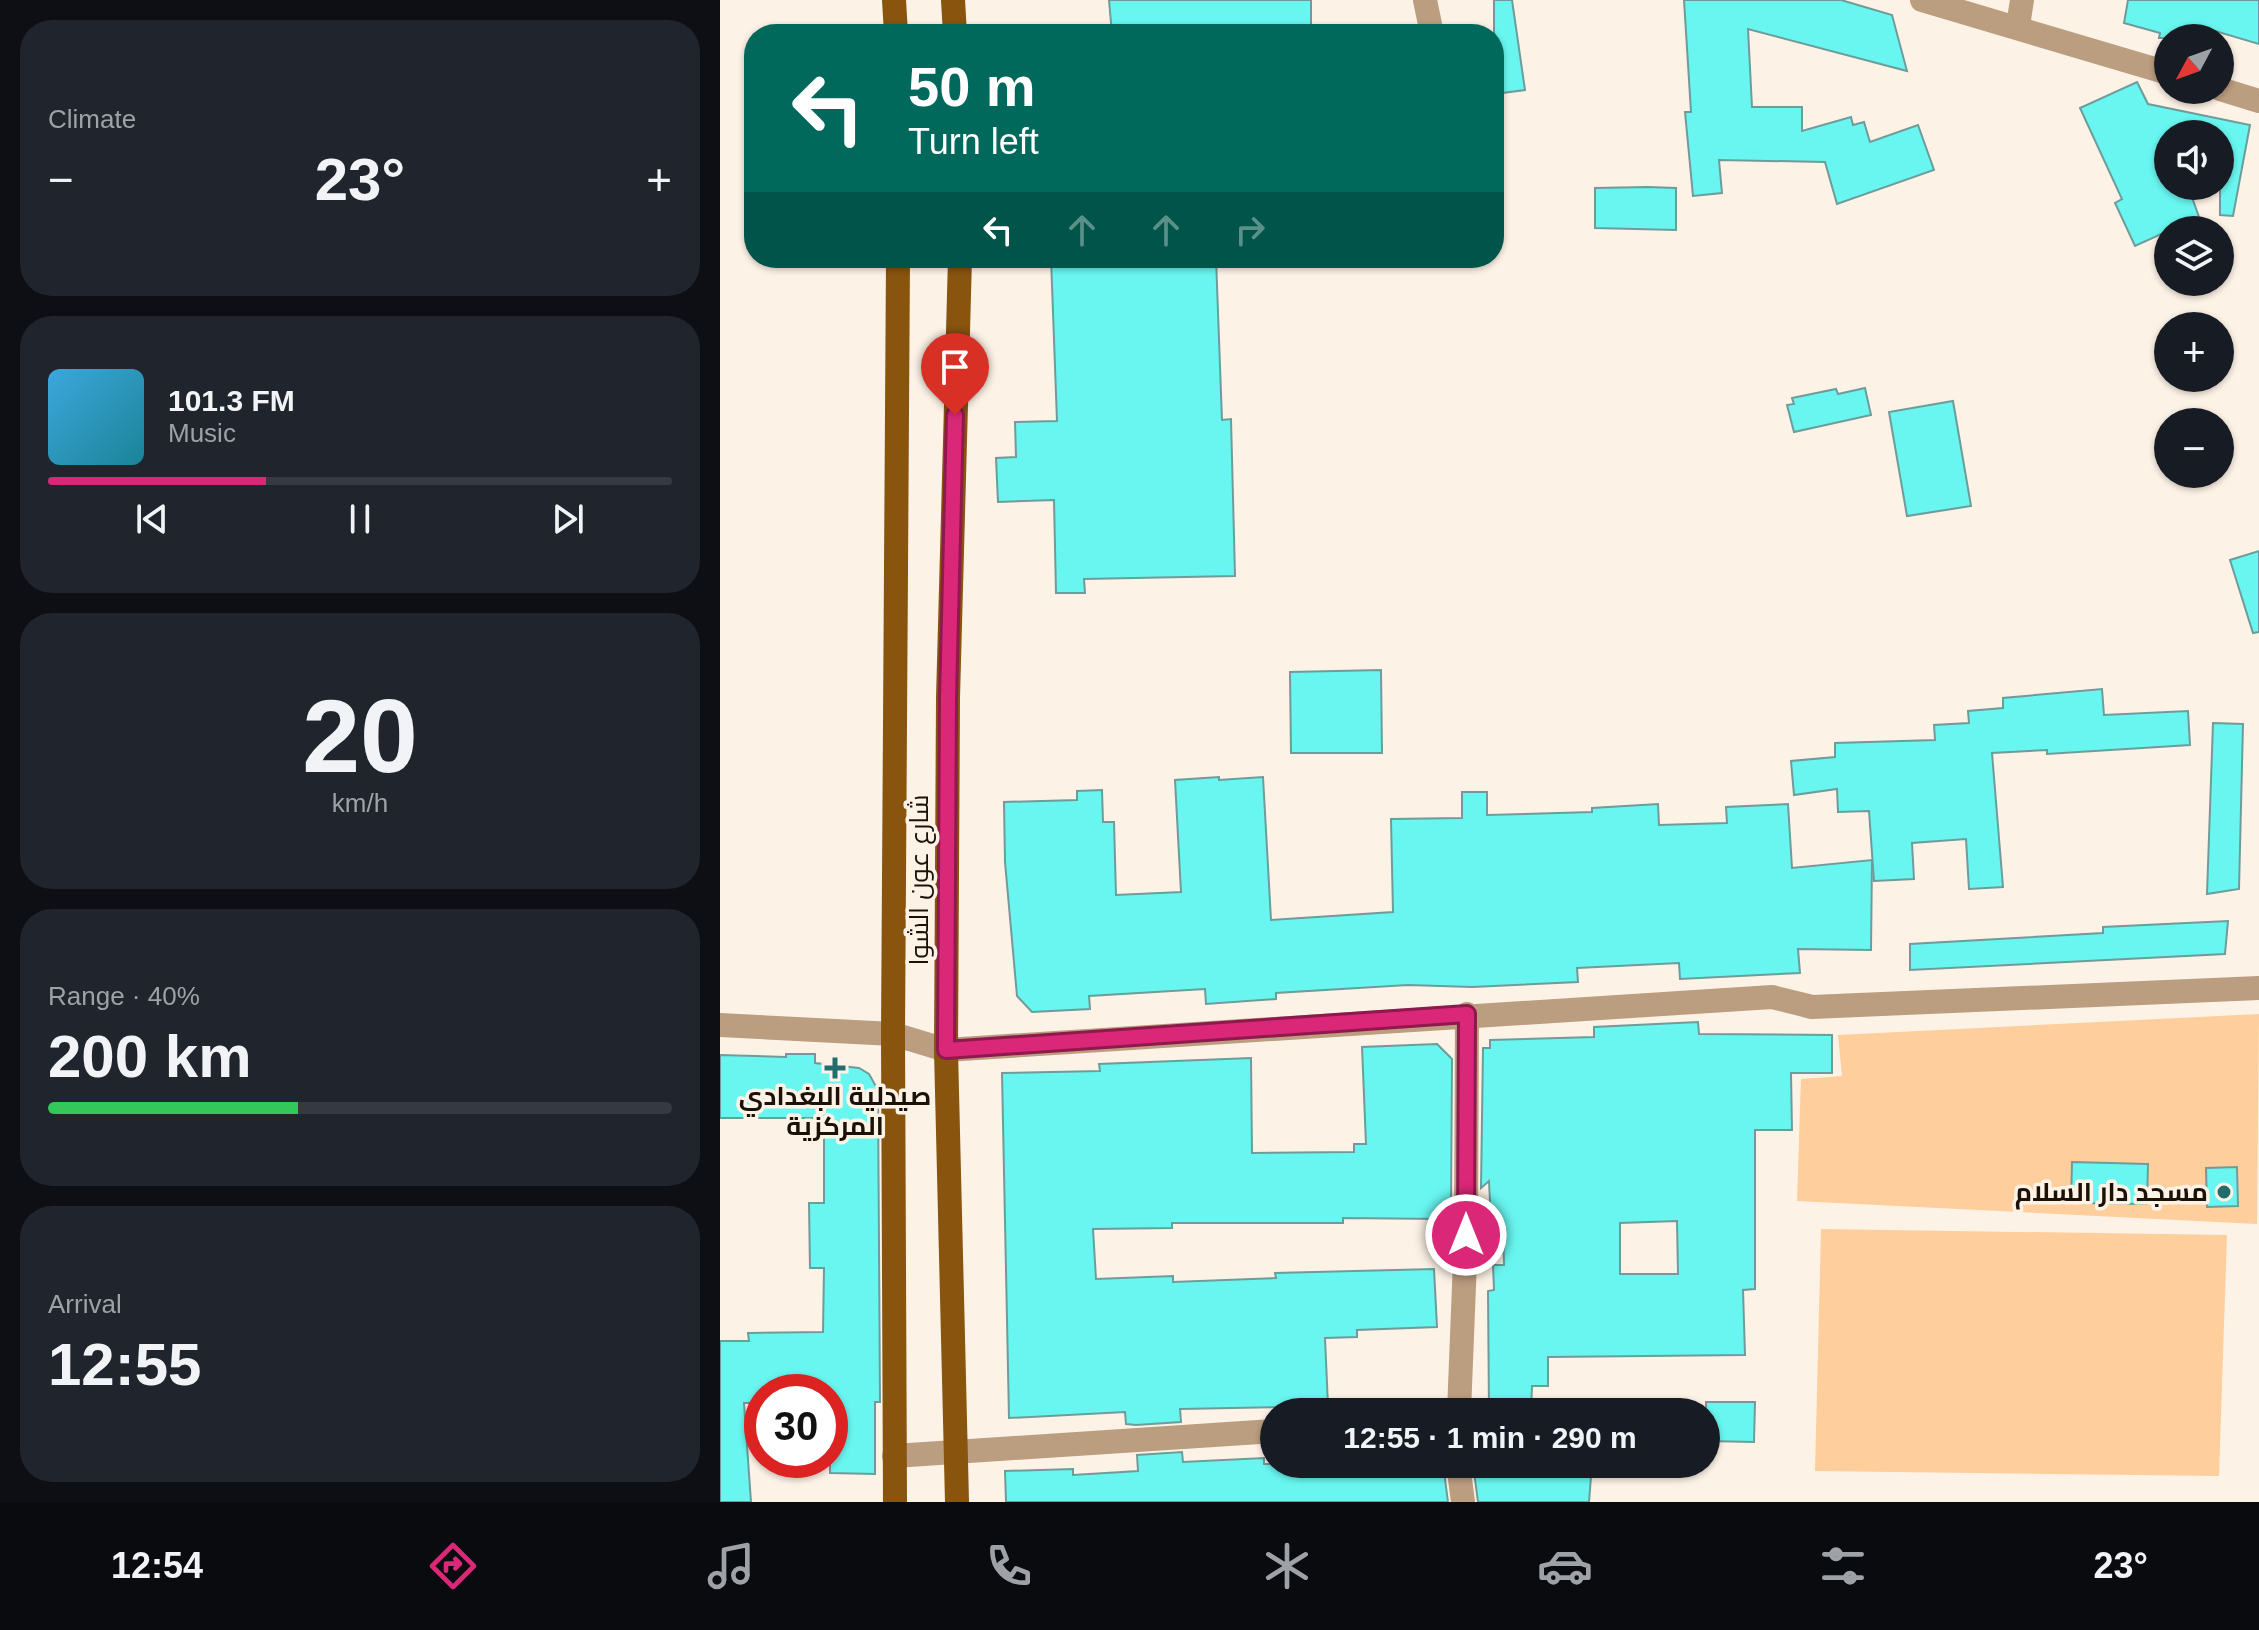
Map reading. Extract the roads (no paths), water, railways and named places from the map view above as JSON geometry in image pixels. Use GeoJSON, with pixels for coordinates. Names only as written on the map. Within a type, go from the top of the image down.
{"type":"FeatureCollection","features":[{"type":"Feature","properties":{"kind":"main road"},"geometry":{"type":"LineString","coordinates":[[894,0],[895,24]]}},
{"type":"Feature","properties":{"kind":"main road"},"geometry":{"type":"LineString","coordinates":[[953,0],[954,24]]}},
{"type":"Feature","properties":{"kind":"main road","name":"شارع عون الشوا"},"geometry":{"type":"LineString","coordinates":[[895,1502],[893,1034],[898,268]]}},
{"type":"Feature","properties":{"kind":"main road","name":"شارع عون الشوا"},"geometry":{"type":"LineString","coordinates":[[957,1502],[946,1050],[948,698],[960,268]]}},
{"type":"Feature","properties":{"kind":"street"},"geometry":{"type":"LineString","coordinates":[[1425,0],[1430,24]]}},
{"type":"Feature","properties":{"kind":"street"},"geometry":{"type":"LineString","coordinates":[[1922,0],[2154,69]]}},
{"type":"Feature","properties":{"kind":"street"},"geometry":{"type":"LineString","coordinates":[[2018,26],[2022,0]]}},
{"type":"Feature","properties":{"kind":"street"},"geometry":{"type":"LineString","coordinates":[[2234,93],[2259,101]]}},
{"type":"Feature","properties":{"kind":"street"},"geometry":{"type":"LineString","coordinates":[[720,1025],[893,1034],[946,1050],[1467,1014],[1772,997],[1812,1007],[2259,988]]}},
{"type":"Feature","properties":{"kind":"street"},"geometry":{"type":"LineString","coordinates":[[1460,1398],[1466,1235],[1467,1014]]}},
{"type":"Feature","properties":{"kind":"street"},"geometry":{"type":"LineString","coordinates":[[894,1456],[1260,1432]]}},
{"type":"Feature","properties":{"kind":"street"},"geometry":{"type":"LineString","coordinates":[[1460,1478],[1463,1502]]}},
{"type":"Feature","properties":{"kind":"place","name":"صيدلية البغدادي المركزية"},"geometry":{"type":"Point","coordinates":[835,1068]}},
{"type":"Feature","properties":{"kind":"place","name":"مسجد دار السلام"},"geometry":{"type":"Point","coordinates":[2224,1192]}}]}
